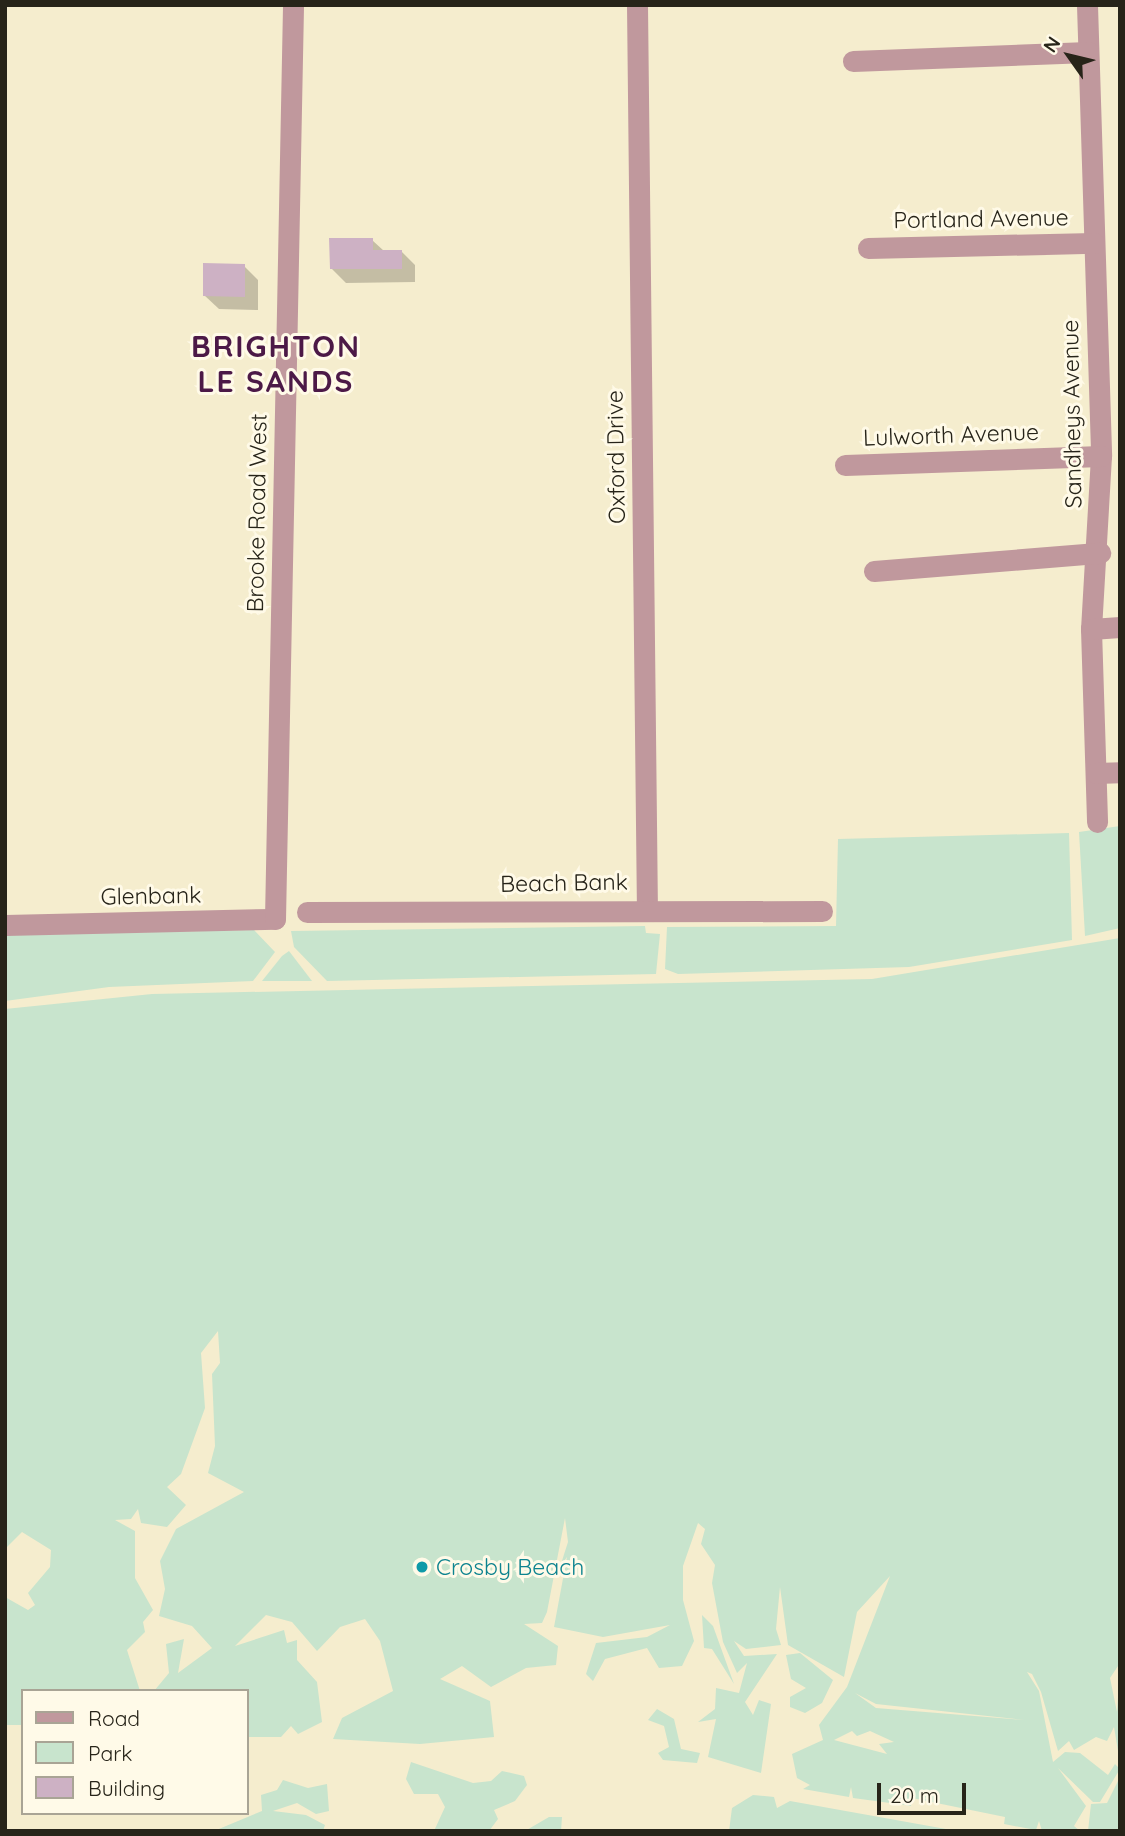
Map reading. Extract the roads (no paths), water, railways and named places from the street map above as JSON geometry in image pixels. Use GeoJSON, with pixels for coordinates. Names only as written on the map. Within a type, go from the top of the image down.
{"type":"FeatureCollection","features":[{"type":"Feature","properties":{"kind":"street","name":"Brooke Road West"},"geometry":{"type":"LineString","coordinates":[[275,896],[293,5]]}},
{"type":"Feature","properties":{"kind":"street","name":"Oxford Drive"},"geometry":{"type":"LineString","coordinates":[[637,5],[647,908]]}},
{"type":"Feature","properties":{"kind":"street","name":"Sandheys Avenue"},"geometry":{"type":"LineString","coordinates":[[1087,5],[1101,456],[1100,552],[1090,629],[1097,822]]}},
{"type":"Feature","properties":{"kind":"street"},"geometry":{"type":"LineString","coordinates":[[853,61],[1088,52]]}},
{"type":"Feature","properties":{"kind":"street","name":"Portland Avenue"},"geometry":{"type":"LineString","coordinates":[[868,248],[1094,243]]}},
{"type":"Feature","properties":{"kind":"street","name":"Lulworth Avenue"},"geometry":{"type":"LineString","coordinates":[[845,465],[1101,456]]}},
{"type":"Feature","properties":{"kind":"street"},"geometry":{"type":"LineString","coordinates":[[874,571],[1100,552]]}},
{"type":"Feature","properties":{"kind":"street"},"geometry":{"type":"LineString","coordinates":[[1090,629],[1120,627]]}},
{"type":"Feature","properties":{"kind":"street"},"geometry":{"type":"LineString","coordinates":[[1096,774],[1120,772]]}},
{"type":"Feature","properties":{"kind":"street","name":"Glenbank"},"geometry":{"type":"LineString","coordinates":[[5,925],[275,919],[275,896]]}},
{"type":"Feature","properties":{"kind":"street","name":"Beach Bank"},"geometry":{"type":"LineString","coordinates":[[307,912],[647,908],[822,911]]}},
{"type":"Feature","properties":{"kind":"place","name":"Crosby Beach"},"geometry":{"type":"Point","coordinates":[422,1567]}},
{"type":"Feature","properties":{"kind":"district","name":"BRIGHTON LE SANDS"},"geometry":{"type":"Point","coordinates":[276,363]}}]}
